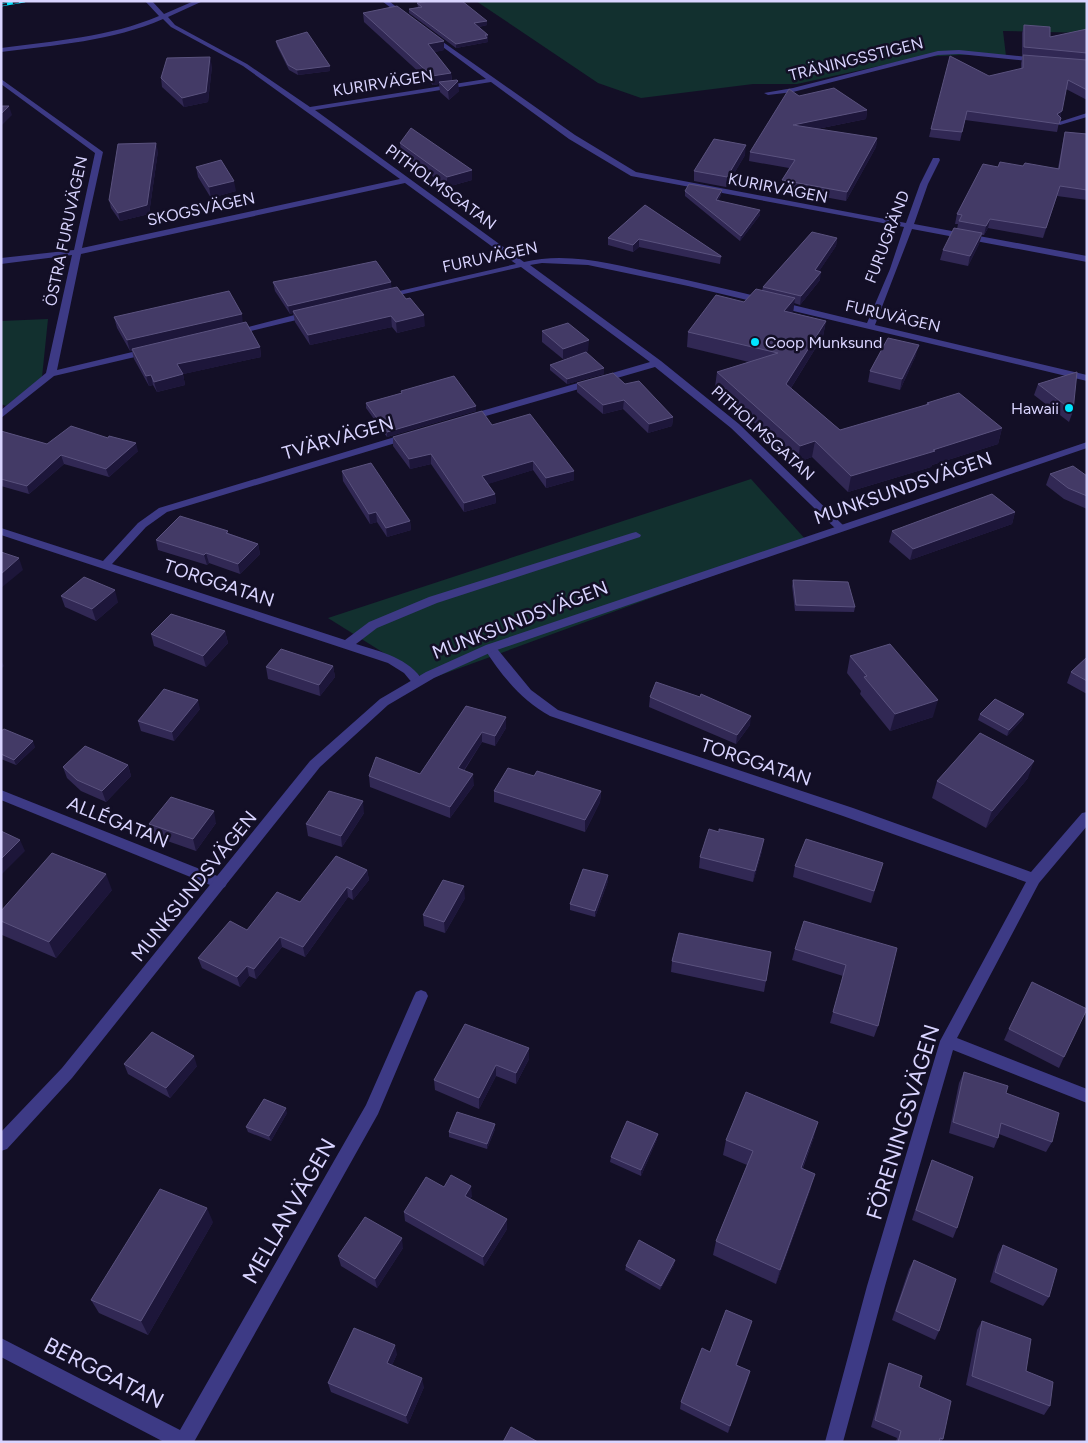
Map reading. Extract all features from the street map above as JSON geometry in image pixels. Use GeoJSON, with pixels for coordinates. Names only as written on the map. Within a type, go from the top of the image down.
{"type":"FeatureCollection","features":[{"type":"Feature","properties":{"kind":"street","name":"PITHOLMSGATAN"},"geometry":{"type":"LineString","coordinates":[[148,1],[164,18],[185,33],[245,65],[658,363],[735,426],[841,528]]}},
{"type":"Feature","properties":{"kind":"street"},"geometry":{"type":"LineString","coordinates":[[1,50],[104,35],[164,18],[200,1]]}},
{"type":"Feature","properties":{"kind":"street"},"geometry":{"type":"LineString","coordinates":[[385,1],[415,24]]}},
{"type":"Feature","properties":{"kind":"street","name":"KURIRVÄGEN"},"geometry":{"type":"LineString","coordinates":[[423,29],[490,80],[572,137],[629,173],[1087,259]]}},
{"type":"Feature","properties":{"kind":"street","name":"TRÄNINGSSTIGEN"},"geometry":{"type":"LineString","coordinates":[[768,93],[793,90],[950,52],[1050,61]]}},
{"type":"Feature","properties":{"kind":"street","name":"KURIRVÄGEN"},"geometry":{"type":"LineString","coordinates":[[308,109],[490,80]]}},
{"type":"Feature","properties":{"kind":"street","name":"ÖSTRA FURUVÄGEN"},"geometry":{"type":"LineString","coordinates":[[1,81],[99,152],[51,374]]}},
{"type":"Feature","properties":{"kind":"street"},"geometry":{"type":"LineString","coordinates":[[1060,123],[1087,114]]}},
{"type":"Feature","properties":{"kind":"street","name":"FURUGRÄND"},"geometry":{"type":"LineString","coordinates":[[870,326],[910,227],[924,179],[936,160]]}},
{"type":"Feature","properties":{"kind":"street","name":"SKOGSVÄGEN"},"geometry":{"type":"LineString","coordinates":[[1,261],[78,252],[406,180]]}},
{"type":"Feature","properties":{"kind":"street","name":"FURUVÄGEN"},"geometry":{"type":"LineString","coordinates":[[379,298],[542,260],[588,262],[688,283],[1087,378]]}},
{"type":"Feature","properties":{"kind":"street"},"geometry":{"type":"LineString","coordinates":[[226,334],[322,312]]}},
{"type":"Feature","properties":{"kind":"street"},"geometry":{"type":"LineString","coordinates":[[1,414],[51,374],[159,349]]}},
{"type":"Feature","properties":{"kind":"street"},"geometry":{"type":"LineString","coordinates":[[459,421],[658,363]]}},
{"type":"Feature","properties":{"kind":"street","name":"TVÄRVÄGEN"},"geometry":{"type":"LineString","coordinates":[[105,565],[142,525],[163,510],[422,432]]}},
{"type":"Feature","properties":{"kind":"street","name":"MUNKSUNDSVÄGEN"},"geometry":{"type":"LineString","coordinates":[[1,1144],[67,1073],[315,764],[384,702],[457,661],[490,648],[1087,445]]}},
{"type":"Feature","properties":{"kind":"street","name":"TORGGATAN"},"geometry":{"type":"LineString","coordinates":[[1,531],[392,660],[408,670],[418,682]]}},
{"type":"Feature","properties":{"kind":"street"},"geometry":{"type":"LineString","coordinates":[[347,645],[373,625],[433,600],[636,535]]}},
{"type":"Feature","properties":{"kind":"street","name":"TORGGATAN"},"geometry":{"type":"LineString","coordinates":[[490,648],[528,697],[539,706],[554,713],[848,812],[1034,879]]}},
{"type":"Feature","properties":{"kind":"street","name":"ALLÉGATAN"},"geometry":{"type":"LineString","coordinates":[[1,795],[220,883]]}},
{"type":"Feature","properties":{"kind":"street","name":"FÖRENINGSVÄGEN"},"geometry":{"type":"LineString","coordinates":[[834,1442],[876,1286],[948,1042],[1034,879],[1087,816]]}},
{"type":"Feature","properties":{"kind":"street","name":"MELLANVÄGEN"},"geometry":{"type":"LineString","coordinates":[[184,1442],[372,1109],[421,996]]}},
{"type":"Feature","properties":{"kind":"street"},"geometry":{"type":"LineString","coordinates":[[948,1042],[1087,1096]]}},
{"type":"Feature","properties":{"kind":"street","name":"BERGGATAN"},"geometry":{"type":"LineString","coordinates":[[1,1347],[184,1442]]}},
{"type":"Feature","properties":{"kind":"green space"},"geometry":{"type":"Polygon","coordinates":[[[476,1],[1087,1],[1087,33],[1003,31],[1006,56],[980,54],[920,57],[797,84],[753,84],[641,98],[598,83],[476,1]]]}},
{"type":"Feature","properties":{"kind":"green space"},"geometry":{"type":"Polygon","coordinates":[[[48,319],[42,377],[6,406],[1,404],[1,321],[48,319]]]}},
{"type":"Feature","properties":{"kind":"green space"},"geometry":{"type":"Polygon","coordinates":[[[751,479],[807,541],[427,680],[328,618],[751,479]]]}},
{"type":"Feature","properties":{"kind":"building"},"geometry":{"type":"Polygon","coordinates":[[[462,1],[487,21],[474,23],[488,35],[485,35],[487,38],[456,44],[409,9],[422,7],[417,3],[462,1]]]}},
{"type":"Feature","properties":{"kind":"building"},"geometry":{"type":"Polygon","coordinates":[[[397,6],[444,41],[428,44],[451,73],[432,76],[363,13],[397,6]]]}},
{"type":"Feature","properties":{"kind":"building"},"geometry":{"type":"Polygon","coordinates":[[[1024,25],[1050,27],[1050,37],[1087,29],[1087,53],[1024,47],[1024,25]]]}},
{"type":"Feature","properties":{"kind":"building"},"geometry":{"type":"Polygon","coordinates":[[[307,32],[330,66],[297,70],[288,65],[276,41],[307,32]]]}},
{"type":"Feature","properties":{"kind":"building"},"geometry":{"type":"Polygon","coordinates":[[[1023,55],[1087,60],[1087,90],[1068,80],[1062,111],[1057,114],[1061,118],[1059,124],[967,111],[962,132],[931,129],[950,56],[989,76],[1023,68],[1023,55]]]}},
{"type":"Feature","properties":{"kind":"building"},"geometry":{"type":"Polygon","coordinates":[[[210,57],[206,92],[182,98],[161,78],[167,58],[210,57]]]}},
{"type":"Feature","properties":{"kind":"building"},"geometry":{"type":"Polygon","coordinates":[[[457,80],[448,91],[439,82],[457,80]]]}},
{"type":"Feature","properties":{"kind":"building"},"geometry":{"type":"Polygon","coordinates":[[[834,88],[867,110],[793,125],[877,138],[847,192],[782,180],[795,160],[750,152],[789,89],[799,96],[834,88]]]}},
{"type":"Feature","properties":{"kind":"building"},"geometry":{"type":"Polygon","coordinates":[[[1,106],[9,106],[1,114],[1,106]]]}},
{"type":"Feature","properties":{"kind":"building"},"geometry":{"type":"Polygon","coordinates":[[[411,128],[472,170],[447,177],[400,143],[411,128]]]}},
{"type":"Feature","properties":{"kind":"building"},"geometry":{"type":"Polygon","coordinates":[[[1065,132],[1087,134],[1087,190],[1060,186],[1046,228],[990,219],[986,226],[959,221],[962,215],[957,214],[983,164],[998,167],[1000,162],[1023,166],[1025,163],[1059,169],[1065,132]]]}},
{"type":"Feature","properties":{"kind":"building"},"geometry":{"type":"Polygon","coordinates":[[[714,139],[746,145],[727,177],[694,171],[714,139]]]}},
{"type":"Feature","properties":{"kind":"building"},"geometry":{"type":"Polygon","coordinates":[[[156,143],[147,205],[118,213],[109,200],[118,144],[156,143]]]}},
{"type":"Feature","properties":{"kind":"building"},"geometry":{"type":"Polygon","coordinates":[[[221,160],[234,181],[209,187],[196,167],[221,160]]]}},
{"type":"Feature","properties":{"kind":"building"},"geometry":{"type":"Polygon","coordinates":[[[689,184],[722,190],[716,200],[760,210],[741,236],[685,191],[689,184]]]}},
{"type":"Feature","properties":{"kind":"building"},"geometry":{"type":"Polygon","coordinates":[[[645,205],[721,257],[639,239],[633,245],[608,238],[645,205]]]}},
{"type":"Feature","properties":{"kind":"building"},"geometry":{"type":"Polygon","coordinates":[[[954,228],[982,233],[970,256],[943,250],[954,228]]]}},
{"type":"Feature","properties":{"kind":"building"},"geometry":{"type":"Polygon","coordinates":[[[812,232],[837,238],[815,270],[821,272],[801,296],[763,287],[812,232]]]}},
{"type":"Feature","properties":{"kind":"building"},"geometry":{"type":"Polygon","coordinates":[[[376,261],[391,282],[288,306],[273,282],[309,275],[376,261]]]}},
{"type":"Feature","properties":{"kind":"building"},"geometry":{"type":"Polygon","coordinates":[[[397,287],[406,299],[410,298],[424,315],[396,322],[391,316],[308,335],[293,311],[397,287]]]}},
{"type":"Feature","properties":{"kind":"building"},"geometry":{"type":"Polygon","coordinates":[[[756,289],[795,298],[784,311],[826,321],[786,384],[840,430],[929,404],[927,403],[959,393],[1002,428],[933,450],[935,451],[851,476],[815,441],[800,446],[717,372],[778,353],[688,332],[716,295],[744,302],[756,289]]]}},
{"type":"Feature","properties":{"kind":"building"},"geometry":{"type":"Polygon","coordinates":[[[229,291],[242,314],[127,340],[114,317],[229,291]]]}},
{"type":"Feature","properties":{"kind":"building"},"geometry":{"type":"Polygon","coordinates":[[[246,322],[260,347],[177,364],[183,374],[154,382],[151,375],[146,376],[132,349],[246,322]]]}},
{"type":"Feature","properties":{"kind":"building"},"geometry":{"type":"Polygon","coordinates":[[[568,323],[589,340],[563,349],[542,331],[568,323]]]}},
{"type":"Feature","properties":{"kind":"building"},"geometry":{"type":"Polygon","coordinates":[[[888,338],[919,345],[902,379],[870,371],[888,338]]]}},
{"type":"Feature","properties":{"kind":"building"},"geometry":{"type":"Polygon","coordinates":[[[586,352],[604,368],[567,379],[550,365],[586,352]]]}},
{"type":"Feature","properties":{"kind":"building"},"geometry":{"type":"Polygon","coordinates":[[[1077,372],[1073,411],[1038,384],[1077,372]]]}},
{"type":"Feature","properties":{"kind":"building"},"geometry":{"type":"Polygon","coordinates":[[[613,373],[625,384],[639,381],[673,417],[649,424],[624,400],[603,405],[577,383],[613,373]]]}},
{"type":"Feature","properties":{"kind":"building"},"geometry":{"type":"Polygon","coordinates":[[[454,376],[476,406],[387,432],[366,403],[402,393],[401,391],[454,376]]]}},
{"type":"Feature","properties":{"kind":"building"},"geometry":{"type":"Polygon","coordinates":[[[482,411],[492,425],[530,414],[574,471],[546,478],[533,461],[482,476],[495,494],[464,503],[431,454],[409,459],[393,437],[482,411]]]}},
{"type":"Feature","properties":{"kind":"building"},"geometry":{"type":"Polygon","coordinates":[[[71,426],[108,438],[109,436],[136,443],[106,469],[61,455],[27,486],[1,479],[1,431],[47,444],[71,426]]]}},
{"type":"Feature","properties":{"kind":"building"},"geometry":{"type":"Polygon","coordinates":[[[371,463],[410,521],[386,528],[376,512],[369,514],[342,471],[371,463]]]}},
{"type":"Feature","properties":{"kind":"building"},"geometry":{"type":"Polygon","coordinates":[[[1073,466],[1087,476],[1087,496],[1068,488],[1050,474],[1073,466]]]}},
{"type":"Feature","properties":{"kind":"building"},"geometry":{"type":"Polygon","coordinates":[[[992,494],[1015,512],[913,549],[892,531],[992,494]]]}},
{"type":"Feature","properties":{"kind":"building"},"geometry":{"type":"Polygon","coordinates":[[[180,516],[228,531],[226,533],[258,544],[238,564],[206,553],[204,555],[156,540],[180,516]]]}},
{"type":"Feature","properties":{"kind":"building"},"geometry":{"type":"Polygon","coordinates":[[[1,552],[19,558],[1,574],[1,552]]]}},
{"type":"Feature","properties":{"kind":"building"},"geometry":{"type":"Polygon","coordinates":[[[84,577],[115,590],[92,609],[61,596],[84,577]]]}},
{"type":"Feature","properties":{"kind":"building"},"geometry":{"type":"Polygon","coordinates":[[[793,580],[848,582],[855,607],[796,605],[793,580]]]}},
{"type":"Feature","properties":{"kind":"building"},"geometry":{"type":"Polygon","coordinates":[[[171,614],[225,631],[203,656],[151,634],[171,614]]]}},
{"type":"Feature","properties":{"kind":"building"},"geometry":{"type":"Polygon","coordinates":[[[890,644],[938,700],[895,714],[864,677],[867,676],[850,656],[890,644]]]}},
{"type":"Feature","properties":{"kind":"building"},"geometry":{"type":"Polygon","coordinates":[[[281,649],[333,666],[319,685],[266,667],[281,649]]]}},
{"type":"Feature","properties":{"kind":"building"},"geometry":{"type":"Polygon","coordinates":[[[1087,657],[1087,681],[1071,672],[1087,657]]]}},
{"type":"Feature","properties":{"kind":"building"},"geometry":{"type":"Polygon","coordinates":[[[656,682],[700,697],[701,694],[751,716],[737,735],[650,697],[656,682]]]}},
{"type":"Feature","properties":{"kind":"building"},"geometry":{"type":"Polygon","coordinates":[[[164,689],[198,700],[172,732],[138,721],[164,689]]]}},
{"type":"Feature","properties":{"kind":"building"},"geometry":{"type":"Polygon","coordinates":[[[995,699],[1024,714],[1009,730],[980,714],[995,699]]]}},
{"type":"Feature","properties":{"kind":"building"},"geometry":{"type":"Polygon","coordinates":[[[466,706],[506,717],[495,736],[482,732],[458,768],[473,774],[450,807],[369,776],[376,757],[420,774],[466,706]]]}},
{"type":"Feature","properties":{"kind":"building"},"geometry":{"type":"Polygon","coordinates":[[[4,729],[33,741],[14,760],[1,754],[1,731],[4,729]]]}},
{"type":"Feature","properties":{"kind":"building"},"geometry":{"type":"Polygon","coordinates":[[[980,733],[1034,761],[992,811],[937,781],[980,733]]]}},
{"type":"Feature","properties":{"kind":"building"},"geometry":{"type":"Polygon","coordinates":[[[85,746],[128,765],[102,791],[77,780],[63,767],[85,746]]]}},
{"type":"Feature","properties":{"kind":"building"},"geometry":{"type":"Polygon","coordinates":[[[508,768],[534,776],[537,771],[601,791],[585,820],[494,791],[508,768]]]}},
{"type":"Feature","properties":{"kind":"building"},"geometry":{"type":"Polygon","coordinates":[[[329,791],[363,801],[341,836],[306,824],[329,791]]]}},
{"type":"Feature","properties":{"kind":"building"},"geometry":{"type":"Polygon","coordinates":[[[171,797],[214,811],[193,839],[149,824],[171,797]]]}},
{"type":"Feature","properties":{"kind":"building"},"geometry":{"type":"Polygon","coordinates":[[[709,829],[719,832],[719,829],[764,839],[755,871],[700,857],[709,829]]]}},
{"type":"Feature","properties":{"kind":"building"},"geometry":{"type":"Polygon","coordinates":[[[1,831],[20,840],[1,859],[1,831]]]}},
{"type":"Feature","properties":{"kind":"building"},"geometry":{"type":"Polygon","coordinates":[[[806,839],[883,863],[874,891],[795,866],[806,839]]]}},
{"type":"Feature","properties":{"kind":"building"},"geometry":{"type":"Polygon","coordinates":[[[52,853],[106,874],[49,942],[1,921],[1,911],[52,853]]]}},
{"type":"Feature","properties":{"kind":"building"},"geometry":{"type":"Polygon","coordinates":[[[336,856],[367,870],[352,890],[347,887],[303,947],[280,937],[254,969],[247,966],[237,977],[198,958],[230,921],[247,930],[277,892],[300,902],[336,856]]]}},
{"type":"Feature","properties":{"kind":"building"},"geometry":{"type":"Polygon","coordinates":[[[583,869],[608,875],[595,911],[570,904],[583,869]]]}},
{"type":"Feature","properties":{"kind":"building"},"geometry":{"type":"Polygon","coordinates":[[[443,880],[464,886],[444,922],[423,915],[443,880]]]}},
{"type":"Feature","properties":{"kind":"building"},"geometry":{"type":"Polygon","coordinates":[[[804,921],[897,948],[878,1026],[833,1012],[846,965],[795,949],[804,921]]]}},
{"type":"Feature","properties":{"kind":"building"},"geometry":{"type":"Polygon","coordinates":[[[679,933],[771,952],[766,981],[672,961],[679,933]]]}},
{"type":"Feature","properties":{"kind":"building"},"geometry":{"type":"Polygon","coordinates":[[[1032,982],[1087,1009],[1064,1057],[1009,1029],[1032,982]]]}},
{"type":"Feature","properties":{"kind":"building"},"geometry":{"type":"Polygon","coordinates":[[[465,1024],[529,1048],[516,1073],[496,1065],[479,1098],[434,1080],[465,1024]]]}},
{"type":"Feature","properties":{"kind":"building"},"geometry":{"type":"Polygon","coordinates":[[[152,1032],[194,1056],[166,1088],[124,1064],[152,1032]]]}},
{"type":"Feature","properties":{"kind":"building"},"geometry":{"type":"Polygon","coordinates":[[[964,1072],[1008,1086],[1006,1093],[1059,1113],[1052,1142],[1001,1123],[998,1138],[953,1122],[964,1072]]]}},
{"type":"Feature","properties":{"kind":"building"},"geometry":{"type":"Polygon","coordinates":[[[746,1092],[818,1122],[801,1168],[815,1174],[780,1270],[716,1241],[753,1151],[726,1140],[746,1092]]]}},
{"type":"Feature","properties":{"kind":"building"},"geometry":{"type":"Polygon","coordinates":[[[264,1099],[286,1108],[269,1136],[246,1127],[264,1099]]]}},
{"type":"Feature","properties":{"kind":"building"},"geometry":{"type":"Polygon","coordinates":[[[457,1112],[495,1124],[487,1144],[449,1132],[457,1112]]]}},
{"type":"Feature","properties":{"kind":"building"},"geometry":{"type":"Polygon","coordinates":[[[627,1121],[658,1134],[641,1170],[611,1157],[627,1121]]]}},
{"type":"Feature","properties":{"kind":"building"},"geometry":{"type":"Polygon","coordinates":[[[932,1160],[973,1177],[957,1228],[916,1210],[932,1160]]]}},
{"type":"Feature","properties":{"kind":"building"},"geometry":{"type":"Polygon","coordinates":[[[451,1175],[471,1186],[465,1196],[507,1219],[483,1257],[404,1212],[426,1177],[444,1187],[451,1175]]]}},
{"type":"Feature","properties":{"kind":"building"},"geometry":{"type":"Polygon","coordinates":[[[160,1189],[207,1208],[141,1321],[91,1300],[160,1189]]]}},
{"type":"Feature","properties":{"kind":"building"},"geometry":{"type":"Polygon","coordinates":[[[365,1217],[402,1238],[375,1279],[338,1256],[365,1217]]]}},
{"type":"Feature","properties":{"kind":"building"},"geometry":{"type":"Polygon","coordinates":[[[639,1240],[675,1260],[661,1286],[626,1266],[639,1240]]]}},
{"type":"Feature","properties":{"kind":"building"},"geometry":{"type":"Polygon","coordinates":[[[1003,1245],[1057,1269],[1049,1297],[995,1272],[1003,1245]]]}},
{"type":"Feature","properties":{"kind":"building"},"geometry":{"type":"Polygon","coordinates":[[[914,1260],[956,1279],[939,1331],[896,1311],[914,1260]]]}},
{"type":"Feature","properties":{"kind":"building"},"geometry":{"type":"Polygon","coordinates":[[[726,1310],[752,1321],[736,1365],[750,1371],[730,1426],[681,1402],[702,1348],[710,1352],[726,1310]]]}},
{"type":"Feature","properties":{"kind":"building"},"geometry":{"type":"Polygon","coordinates":[[[982,1321],[1031,1339],[1026,1371],[1053,1382],[1050,1406],[972,1376],[982,1321]]]}},
{"type":"Feature","properties":{"kind":"building"},"geometry":{"type":"Polygon","coordinates":[[[354,1328],[395,1345],[387,1363],[422,1378],[406,1416],[328,1383],[354,1328]]]}},
{"type":"Feature","properties":{"kind":"building"},"geometry":{"type":"Polygon","coordinates":[[[889,1363],[922,1376],[919,1387],[951,1401],[943,1439],[940,1438],[939,1442],[898,1442],[901,1431],[875,1420],[889,1363]]]}},
{"type":"Feature","properties":{"kind":"building"},"geometry":{"type":"Polygon","coordinates":[[[511,1427],[538,1442],[503,1442],[511,1427]]]}},
{"type":"Feature","properties":{"kind":"railway"},"geometry":{"type":"LineString","coordinates":[[1,5],[24,1]]}},
{"type":"Feature","properties":{"kind":"place","name":"Coop Munksund"},"geometry":{"type":"Point","coordinates":[755,342]}},
{"type":"Feature","properties":{"kind":"place","name":"Hawaii"},"geometry":{"type":"Point","coordinates":[1069,408]}}]}
